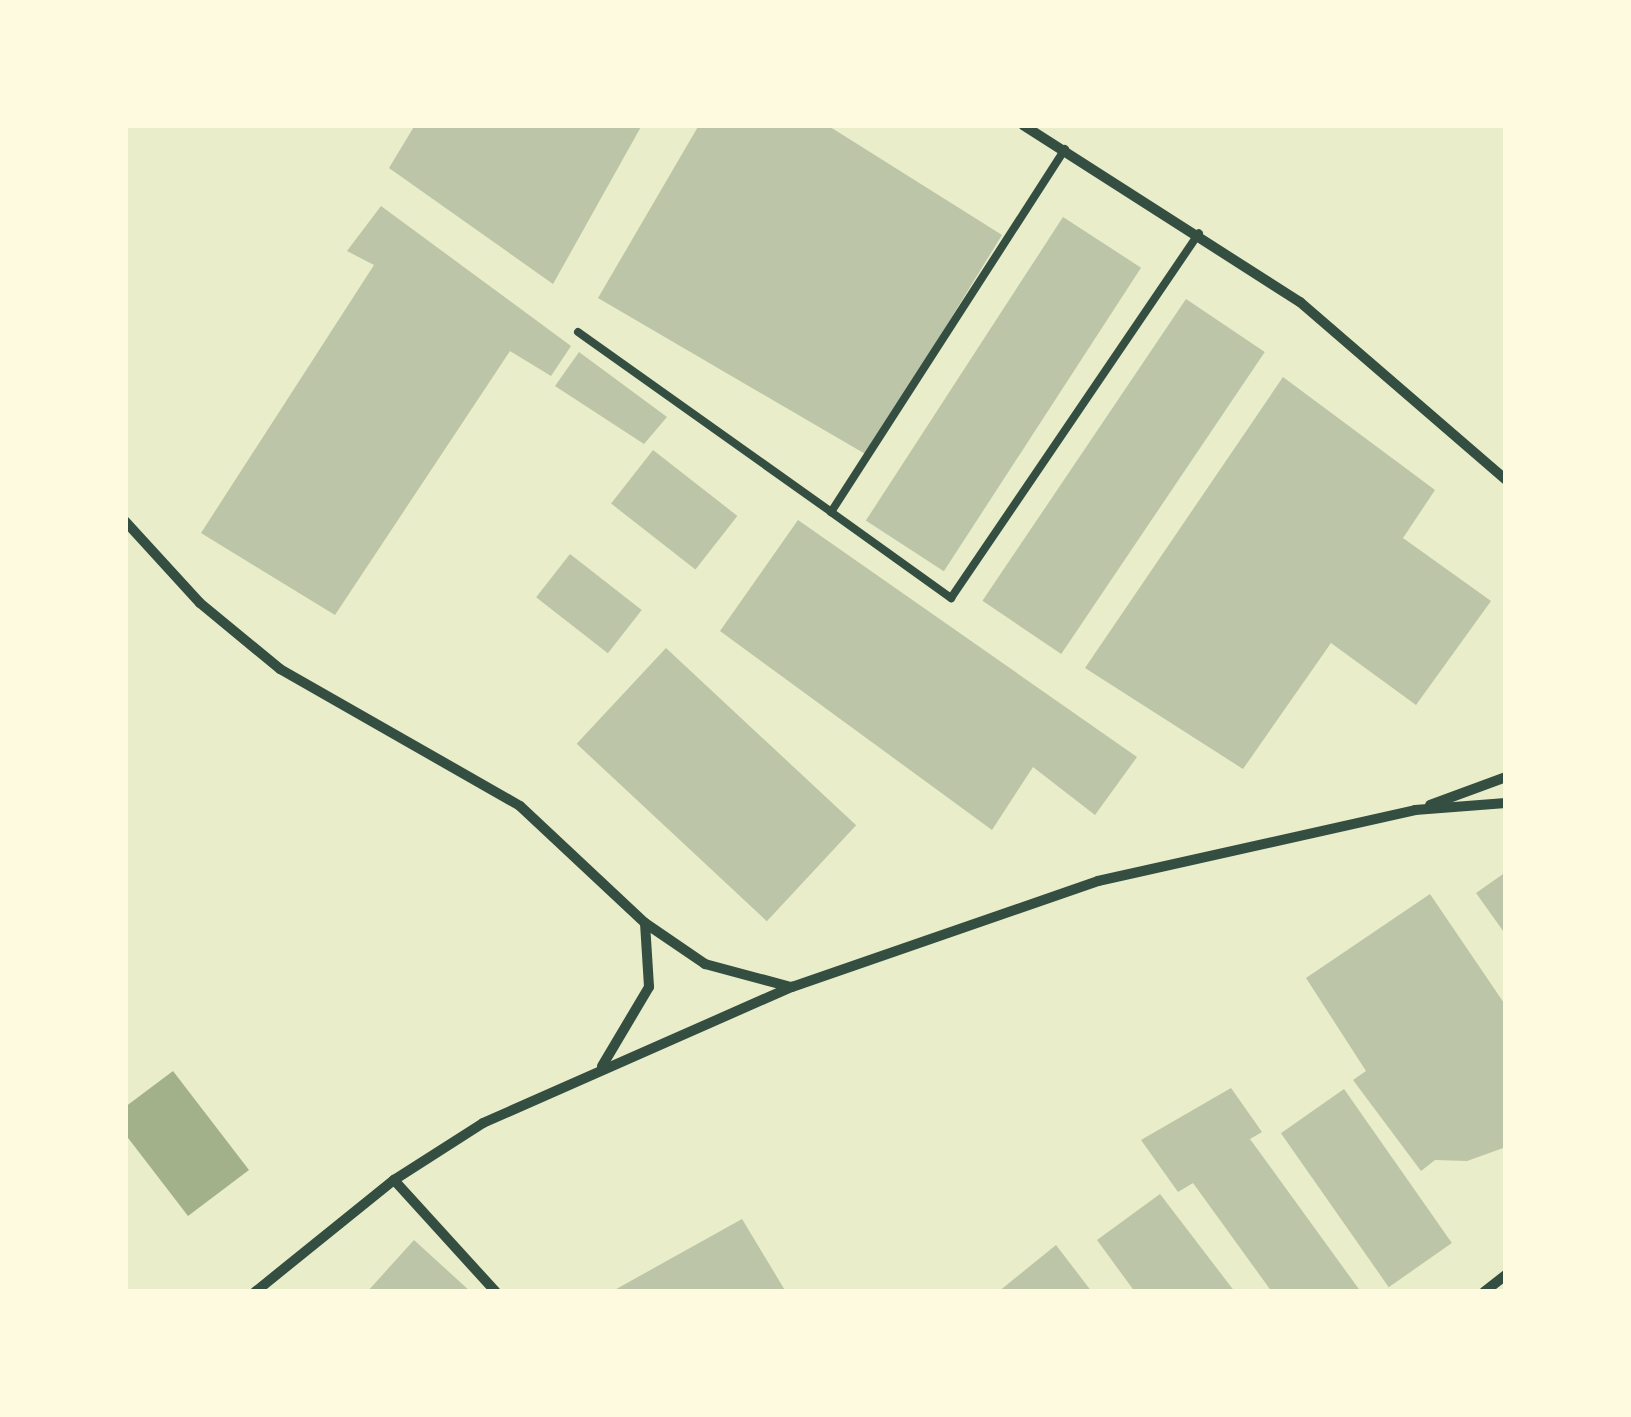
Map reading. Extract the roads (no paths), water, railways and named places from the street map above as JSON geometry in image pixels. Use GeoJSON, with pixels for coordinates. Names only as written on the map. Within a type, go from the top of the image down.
{"type":"FeatureCollection","features":[{"type":"Feature","properties":{"kind":"street"},"geometry":{"type":"LineString","coordinates":[[1024,125],[1199,233],[1300,302],[1506,480]]}},
{"type":"Feature","properties":{"kind":"street"},"geometry":{"type":"LineString","coordinates":[[125,521],[200,603],[280,668],[520,806],[645,922],[705,964],[792,988]]}},
{"type":"Feature","properties":{"kind":"street"},"geometry":{"type":"LineString","coordinates":[[256,1292],[394,1180],[483,1123],[600,1067],[792,988],[1098,881],[1415,810],[1506,777]]}},
{"type":"Feature","properties":{"kind":"street"},"geometry":{"type":"LineString","coordinates":[[1415,810],[1506,803]]}},
{"type":"Feature","properties":{"kind":"street"},"geometry":{"type":"LineString","coordinates":[[600,1067],[630,1029],[649,986],[645,922]]}},
{"type":"Feature","properties":{"kind":"street"},"geometry":{"type":"LineString","coordinates":[[394,1180],[496,1292]]}},
{"type":"Feature","properties":{"kind":"street"},"geometry":{"type":"LineString","coordinates":[[1484,1292],[1506,1275]]}},
{"type":"Feature","properties":{"kind":"lane"},"geometry":{"type":"LineString","coordinates":[[831,512],[1066,149]]}},
{"type":"Feature","properties":{"kind":"lane"},"geometry":{"type":"LineString","coordinates":[[578,332],[951,598],[1199,233]]}}]}
